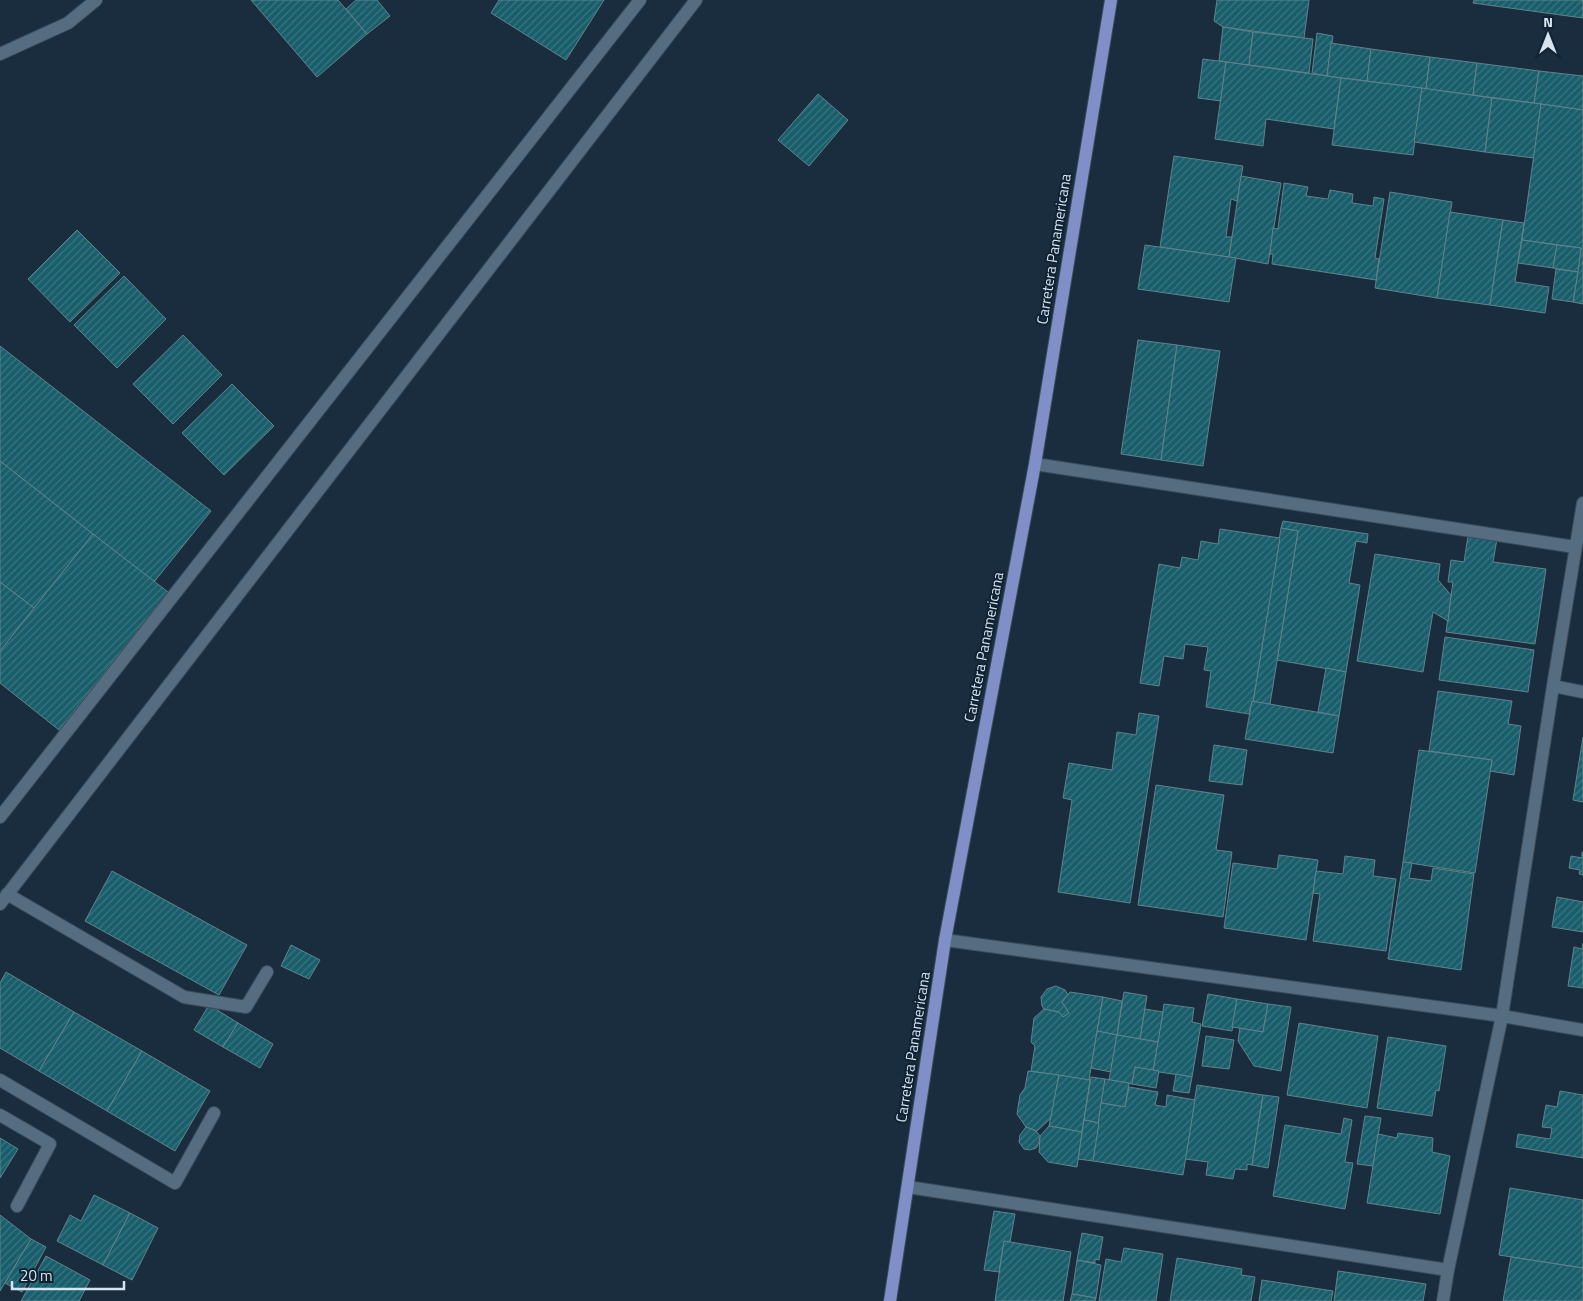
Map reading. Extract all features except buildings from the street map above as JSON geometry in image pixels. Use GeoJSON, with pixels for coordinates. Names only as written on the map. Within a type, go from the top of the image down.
{"type":"FeatureCollection","features":[{"type":"Feature","properties":{"kind":"main road","name":"Carretera Panamericana"},"geometry":{"type":"LineString","coordinates":[[890,1301],[946,940],[1035,464],[1112,0]]}},
{"type":"Feature","properties":{"kind":"street"},"geometry":{"type":"LineString","coordinates":[[0,54],[68,23],[96,0]]}},
{"type":"Feature","properties":{"kind":"street"},"geometry":{"type":"LineString","coordinates":[[0,817],[640,0]]}},
{"type":"Feature","properties":{"kind":"street"},"geometry":{"type":"LineString","coordinates":[[267,972],[246,1007],[184,997],[4,899],[696,0]]}},
{"type":"Feature","properties":{"kind":"street"},"geometry":{"type":"LineString","coordinates":[[1035,464],[1575,547]]}},
{"type":"Feature","properties":{"kind":"street"},"geometry":{"type":"LineString","coordinates":[[1443,1301],[1502,1016],[1583,503]]}},
{"type":"Feature","properties":{"kind":"street"},"geometry":{"type":"LineString","coordinates":[[1553,686],[1583,692]]}},
{"type":"Feature","properties":{"kind":"street"},"geometry":{"type":"LineString","coordinates":[[946,940],[1502,1016],[1583,1030]]}},
{"type":"Feature","properties":{"kind":"street"},"geometry":{"type":"LineString","coordinates":[[0,1080],[176,1184],[214,1113]]}},
{"type":"Feature","properties":{"kind":"street"},"geometry":{"type":"LineString","coordinates":[[0,1115],[50,1144],[16,1206]]}},
{"type":"Feature","properties":{"kind":"street"},"geometry":{"type":"LineString","coordinates":[[908,1186],[1448,1270]]}}]}
